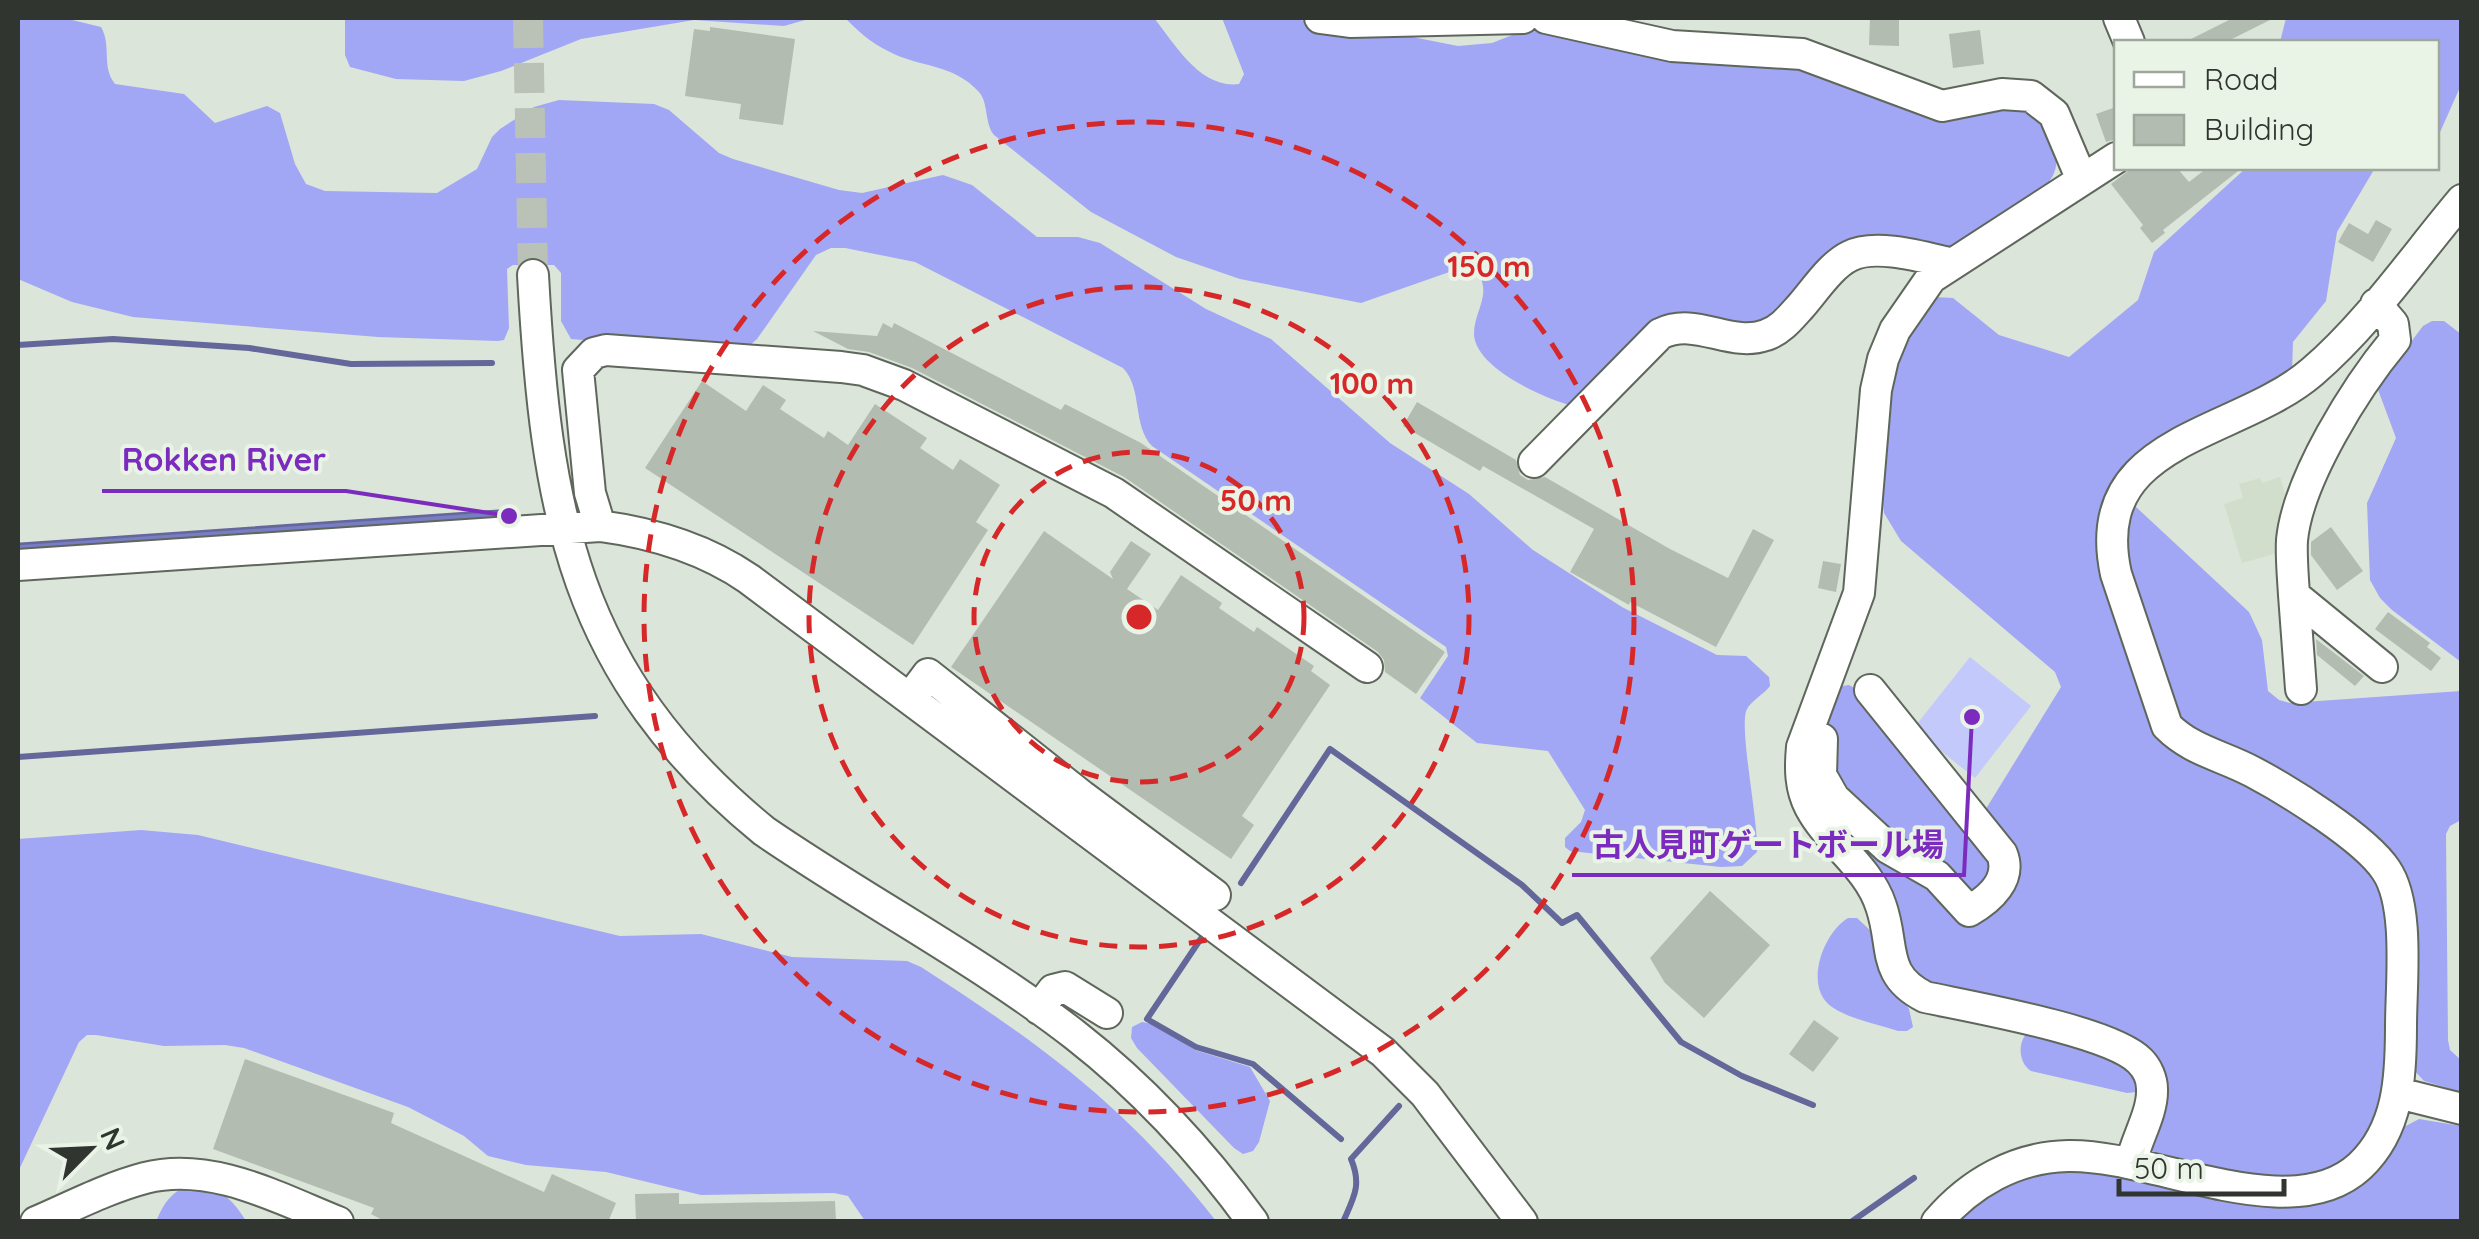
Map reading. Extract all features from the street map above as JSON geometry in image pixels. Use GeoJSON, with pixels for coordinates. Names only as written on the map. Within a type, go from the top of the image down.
{"type":"FeatureCollection","features":[{"type":"Feature","properties":{"kind":"street"},"geometry":{"type":"LineString","coordinates":[[1320,18],[1350,22],[1523,18]]}},
{"type":"Feature","properties":{"kind":"street"},"geometry":{"type":"LineString","coordinates":[[1546,18],[1672,46],[1802,54],[1942,106],[2017,92],[2031,96],[2054,114],[2082,180]]}},
{"type":"Feature","properties":{"kind":"street"},"geometry":{"type":"LineString","coordinates":[[2114,159],[1950,263],[1930,278],[1911,302],[1883,359],[1876,390],[1859,592],[1802,747],[1802,788],[1822,825],[1872,886],[1887,927],[1892,964],[1900,979],[1926,998],[2069,1030],[2128,1052],[2140,1061],[2149,1074],[2152,1089],[2132,1163]]}},
{"type":"Feature","properties":{"kind":"street"},"geometry":{"type":"LineString","coordinates":[[1938,1222],[1956,1200],[1982,1180],[2009,1168],[2067,1156],[2132,1163],[2263,1191],[2294,1194],[2324,1188],[2352,1174],[2374,1153],[2390,1126],[2398,1094],[2401,1035],[2398,898],[2388,872],[2369,850],[2294,798],[2253,772],[2185,744],[2167,726],[2111,551],[2111,527],[2116,504],[2143,466],[2162,452],[2300,382],[2376,304],[2462,200]]}},
{"type":"Feature","properties":{"kind":"street"},"geometry":{"type":"LineString","coordinates":[[1534,462],[1660,334],[1672,328],[1686,326],[1737,338],[1766,335],[1790,318],[1840,262],[1861,252],[1904,253],[1950,263]]}},
{"type":"Feature","properties":{"kind":"street"},"geometry":{"type":"LineString","coordinates":[[533,276],[542,402],[562,527],[591,612],[611,652],[662,730],[692,767],[777,840],[1040,1009],[1124,1076],[1210,1165],[1253,1222]]}},
{"type":"Feature","properties":{"kind":"street"},"geometry":{"type":"LineString","coordinates":[[2301,690],[2292,541],[2303,497],[2356,389],[2395,340],[2392,324],[2376,304]]}},
{"type":"Feature","properties":{"kind":"street"},"geometry":{"type":"LineString","coordinates":[[600,526],[590,493],[578,370],[594,353],[626,352],[863,370],[904,385],[1114,494],[1367,667]]}},
{"type":"Feature","properties":{"kind":"street"},"geometry":{"type":"LineString","coordinates":[[18,565],[600,526],[653,536],[729,565],[916,690],[1382,1052],[1425,1094],[1522,1222]]}},
{"type":"Feature","properties":{"kind":"street"},"geometry":{"type":"LineString","coordinates":[[2294,595],[2382,667]]}},
{"type":"Feature","properties":{"kind":"street"},"geometry":{"type":"LineString","coordinates":[[916,690],[928,674],[1215,895]]}},
{"type":"Feature","properties":{"kind":"street"},"geometry":{"type":"LineString","coordinates":[[1815,712],[1825,718],[1819,762],[1826,787],[1878,840],[1937,876],[1969,911],[1982,904],[2003,878],[2006,870],[2002,854],[1870,690]]}},
{"type":"Feature","properties":{"kind":"street"},"geometry":{"type":"LineString","coordinates":[[1040,1009],[1053,990],[1064,987],[1107,1014]]}},
{"type":"Feature","properties":{"kind":"street"},"geometry":{"type":"LineString","coordinates":[[2398,1094],[2462,1110]]}},
{"type":"Feature","properties":{"kind":"street"},"geometry":{"type":"LineString","coordinates":[[36,1222],[145,1178],[192,1174],[239,1184],[338,1222]]}},
{"type":"Feature","properties":{"kind":"shaded area"},"geometry":{"type":"Polygon","coordinates":[[[18,18],[64,18],[101,27],[108,70],[115,84],[184,94],[215,123],[267,106],[280,113],[295,164],[306,184],[325,191],[437,193],[477,169],[492,137],[534,107],[559,100],[654,104],[669,110],[719,153],[733,159],[862,193],[943,175],[972,185],[1037,237],[1078,237],[1100,243],[1206,309],[1271,339],[1390,443],[1469,494],[1533,550],[1622,607],[1717,655],[1746,656],[1769,677],[1770,686],[1749,706],[1745,719],[1757,852],[1742,866],[1721,867],[1570,851],[1565,847],[1565,838],[1581,822],[1585,810],[1548,751],[1477,743],[1420,698],[1448,656],[1446,647],[1152,446],[1142,428],[1133,386],[1123,368],[915,262],[845,248],[831,248],[816,255],[757,339],[728,353],[571,339],[561,321],[561,273],[554,265],[513,265],[507,269],[509,328],[504,340],[498,341],[378,337],[133,317],[72,302],[18,279],[18,18]]]}},
{"type":"Feature","properties":{"kind":"shaded area"},"geometry":{"type":"Polygon","coordinates":[[[345,18],[812,18],[784,26],[694,20],[581,39],[501,71],[464,81],[396,79],[350,67],[345,55],[345,18]]]}},
{"type":"Feature","properties":{"kind":"shaded area"},"geometry":{"type":"Polygon","coordinates":[[[845,18],[1154,18],[1190,63],[1225,84],[1239,84],[1244,74],[1222,18],[1296,18],[1327,30],[1392,33],[1458,46],[1492,43],[1542,28],[1769,60],[2019,105],[2047,133],[2053,144],[2056,168],[2041,190],[1947,249],[1860,245],[1764,329],[1687,320],[1573,406],[1513,380],[1477,347],[1474,334],[1483,296],[1478,273],[1455,270],[1361,303],[1240,279],[1176,257],[1091,212],[994,135],[982,97],[969,83],[882,48],[845,18]]]}},
{"type":"Feature","properties":{"kind":"shaded area"},"geometry":{"type":"Polygon","coordinates":[[[2286,18],[2461,18],[2461,85],[2439,134],[2439,40],[2280,40],[2286,18]]]}},
{"type":"Feature","properties":{"kind":"shaded area"},"geometry":{"type":"Polygon","coordinates":[[[2244,170],[2374,170],[2337,232],[2326,301],[2293,342],[2292,372],[2157,442],[2099,526],[2099,552],[2147,706],[2248,782],[2361,858],[2378,878],[2389,928],[2386,1092],[2365,1145],[2321,1177],[2265,1180],[2163,1158],[2153,1153],[2148,1143],[2157,1070],[1916,983],[1829,819],[1824,749],[1835,687],[1849,685],[1867,695],[1984,812],[2061,687],[2055,672],[1901,541],[1884,513],[1889,392],[1907,336],[1935,297],[1953,298],[1999,335],[2069,357],[2138,300],[2154,252],[2244,170]]]}},
{"type":"Feature","properties":{"kind":"shaded area"},"geometry":{"type":"Polygon","coordinates":[[[2444,321],[2461,334],[2461,662],[2392,610],[2370,580],[2367,503],[2396,438],[2377,387],[2423,326],[2444,321]]]}},
{"type":"Feature","properties":{"kind":"shaded area"},"geometry":{"type":"Polygon","coordinates":[[[2280,477],[2288,504],[2281,552],[2242,563],[2224,504],[2243,498],[2239,484],[2280,477]]]}},
{"type":"Feature","properties":{"kind":"shaded area"},"geometry":{"type":"Polygon","coordinates":[[[2136,507],[2249,612],[2262,640],[2268,691],[2279,700],[2290,703],[2461,691],[2461,820],[2450,826],[2446,834],[2448,1040],[2450,1050],[2461,1060],[2461,1092],[2424,1081],[2415,1071],[2410,896],[2213,742],[2177,720],[2122,550],[2129,509],[2136,507]]]}},
{"type":"Feature","properties":{"kind":"shaded area"},"geometry":{"type":"Polygon","coordinates":[[[508,510],[510,523],[18,556],[18,544],[508,510]]]}},
{"type":"Feature","properties":{"kind":"shaded area"},"geometry":{"type":"Polygon","coordinates":[[[1970,657],[2031,706],[1975,778],[1913,729],[1970,657]]]}},
{"type":"Feature","properties":{"kind":"shaded area"},"geometry":{"type":"Polygon","coordinates":[[[141,830],[198,835],[620,936],[701,934],[792,957],[907,961],[1005,1023],[1080,1080],[1150,1144],[1216,1221],[865,1221],[848,1196],[834,1193],[701,1195],[606,1172],[526,1165],[488,1156],[464,1136],[408,1107],[244,1048],[164,1046],[96,1035],[87,1035],[79,1042],[18,1172],[18,839],[141,830]]]}},
{"type":"Feature","properties":{"kind":"shaded area"},"geometry":{"type":"Polygon","coordinates":[[[1848,918],[1857,918],[1872,932],[1893,984],[1909,1009],[1913,1027],[1907,1031],[1847,1015],[1823,998],[1818,974],[1824,947],[1848,918]]]}},
{"type":"Feature","properties":{"kind":"shaded area"},"geometry":{"type":"Polygon","coordinates":[[[1142,1022],[1153,1024],[1195,1050],[1250,1067],[1270,1101],[1253,1151],[1243,1154],[1234,1148],[1137,1048],[1131,1038],[1132,1027],[1142,1022]]]}},
{"type":"Feature","properties":{"kind":"shaded area"},"geometry":{"type":"Polygon","coordinates":[[[2029,1031],[2124,1059],[2142,1086],[2127,1093],[2031,1071],[2021,1052],[2022,1040],[2029,1031]]]}},
{"type":"Feature","properties":{"kind":"shaded area"},"geometry":{"type":"Polygon","coordinates":[[[2419,1119],[2461,1126],[2461,1221],[1953,1222],[1964,1208],[2013,1179],[2068,1167],[2261,1203],[2419,1119]]]}},
{"type":"Feature","properties":{"kind":"shaded area"},"geometry":{"type":"Polygon","coordinates":[[[192,1184],[224,1195],[246,1221],[156,1222],[170,1198],[192,1184]]]}},
{"type":"Feature","properties":{"kind":"building"},"geometry":{"type":"Polygon","coordinates":[[[1870,18],[1899,18],[1899,46],[1869,45],[1870,18]]]}},
{"type":"Feature","properties":{"kind":"building"},"geometry":{"type":"Polygon","coordinates":[[[2233,18],[2274,18],[2230,40],[2189,40],[2233,18]]]}},
{"type":"Feature","properties":{"kind":"building"},"geometry":{"type":"Polygon","coordinates":[[[710,27],[795,39],[783,125],[739,119],[741,104],[685,96],[694,29],[710,31],[710,27]]]}},
{"type":"Feature","properties":{"kind":"building"},"geometry":{"type":"Polygon","coordinates":[[[1980,30],[1984,64],[1953,68],[1949,34],[1980,30]]]}},
{"type":"Feature","properties":{"kind":"building"},"geometry":{"type":"Polygon","coordinates":[[[2114,108],[2114,140],[2106,142],[2096,114],[2114,108]]]}},
{"type":"Feature","properties":{"kind":"building"},"geometry":{"type":"Polygon","coordinates":[[[2129,170],[2179,170],[2189,182],[2204,170],[2239,170],[2152,243],[2111,184],[2129,170]]]}},
{"type":"Feature","properties":{"kind":"building"},"geometry":{"type":"Polygon","coordinates":[[[2376,220],[2392,229],[2373,262],[2338,242],[2349,223],[2368,234],[2376,220]]]}},
{"type":"Feature","properties":{"kind":"building"},"geometry":{"type":"Polygon","coordinates":[[[883,323],[892,328],[894,323],[1061,410],[1065,404],[1141,443],[1445,652],[1416,694],[1385,672],[1384,660],[1378,652],[1124,477],[912,368],[869,352],[848,349],[813,331],[877,336],[883,323]]]}},
{"type":"Feature","properties":{"kind":"building"},"geometry":{"type":"Polygon","coordinates":[[[702,381],[746,411],[763,385],[786,400],[780,409],[824,438],[828,431],[848,445],[875,404],[927,438],[920,448],[953,470],[960,459],[1000,485],[976,522],[988,530],[913,645],[645,468],[702,381]]]}},
{"type":"Feature","properties":{"kind":"building"},"geometry":{"type":"Polygon","coordinates":[[[1417,402],[1516,460],[1520,475],[1528,480],[1545,477],[1728,578],[1753,529],[1774,540],[1716,647],[1570,572],[1594,529],[1483,466],[1480,471],[1403,426],[1417,402]]]}},
{"type":"Feature","properties":{"kind":"building"},"geometry":{"type":"Polygon","coordinates":[[[2331,527],[2363,571],[2337,590],[2311,555],[2311,542],[2331,527]]]}},
{"type":"Feature","properties":{"kind":"building"},"geometry":{"type":"Polygon","coordinates":[[[1044,531],[1113,579],[1110,572],[1131,541],[1151,554],[1127,589],[1158,610],[1181,575],[1222,603],[1219,608],[1254,632],[1257,627],[1314,666],[1311,671],[1330,685],[1242,816],[1254,825],[1231,859],[951,667],[1044,531]]]}},
{"type":"Feature","properties":{"kind":"building"},"geometry":{"type":"Polygon","coordinates":[[[1823,561],[1841,564],[1836,592],[1818,588],[1823,561]]]}},
{"type":"Feature","properties":{"kind":"building"},"geometry":{"type":"Polygon","coordinates":[[[2388,612],[2430,643],[2427,647],[2441,658],[2431,671],[2375,629],[2388,612]]]}},
{"type":"Feature","properties":{"kind":"building"},"geometry":{"type":"Polygon","coordinates":[[[2316,639],[2364,676],[2355,686],[2317,655],[2316,639]]]}},
{"type":"Feature","properties":{"kind":"building"},"geometry":{"type":"Polygon","coordinates":[[[1710,891],[1770,945],[1704,1018],[1665,983],[1650,958],[1710,891]]]}},
{"type":"Feature","properties":{"kind":"building"},"geometry":{"type":"Polygon","coordinates":[[[1814,1020],[1839,1038],[1813,1072],[1789,1054],[1814,1020]]]}},
{"type":"Feature","properties":{"kind":"building"},"geometry":{"type":"Polygon","coordinates":[[[245,1059],[394,1113],[391,1123],[544,1192],[552,1174],[616,1203],[608,1222],[386,1222],[371,1214],[374,1208],[213,1149],[245,1059]]]}},
{"type":"Feature","properties":{"kind":"building"},"geometry":{"type":"Polygon","coordinates":[[[679,1193],[679,1204],[835,1201],[836,1222],[636,1222],[635,1194],[679,1193]]]}},
{"type":"Feature","properties":{"kind":"waterway"},"geometry":{"type":"LineString","coordinates":[[18,345],[113,339],[249,348],[351,364],[492,363]]}},
{"type":"Feature","properties":{"kind":"waterway"},"geometry":{"type":"LineString","coordinates":[[18,757],[595,716]]}},
{"type":"Feature","properties":{"kind":"waterway"},"geometry":{"type":"LineString","coordinates":[[1241,883],[1330,749],[1522,885],[1562,923],[1577,915],[1681,1042],[1742,1076],[1813,1105]]}},
{"type":"Feature","properties":{"kind":"waterway"},"geometry":{"type":"LineString","coordinates":[[1206,931],[1147,1019],[1196,1047],[1253,1064],[1341,1139]]}},
{"type":"Feature","properties":{"kind":"waterway"},"geometry":{"type":"LineString","coordinates":[[1343,1222],[1356,1184],[1351,1159],[1399,1106]]}},
{"type":"Feature","properties":{"kind":"waterway"},"geometry":{"type":"LineString","coordinates":[[1851,1222],[1914,1178]]}},
{"type":"Feature","properties":{"kind":"tunnel"},"geometry":{"type":"LineString","coordinates":[[528,18],[533,275]]}},
{"type":"Feature","properties":{"kind":"place","name":"Rokken River"},"geometry":{"type":"Point","coordinates":[509,516]}},
{"type":"Feature","properties":{"kind":"place","name":"古人見町ゲートボール場"},"geometry":{"type":"Point","coordinates":[1972,717]}}]}
